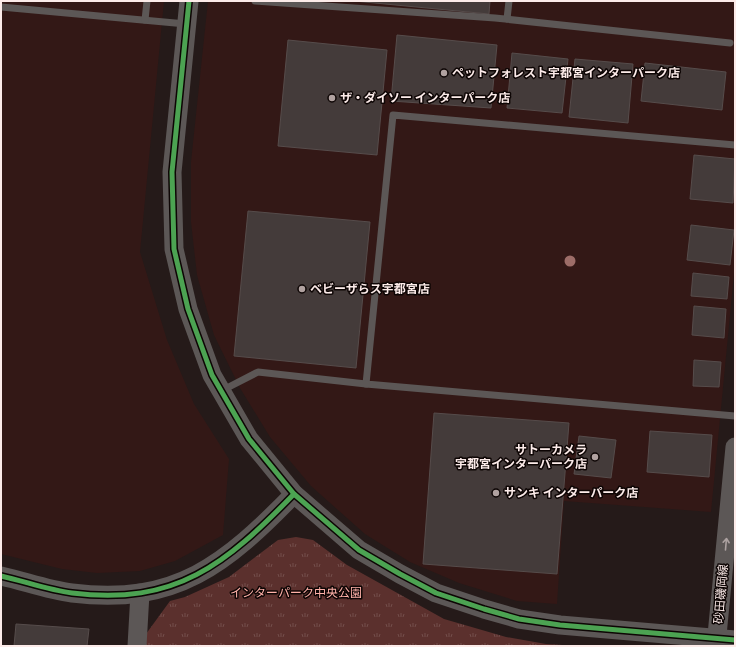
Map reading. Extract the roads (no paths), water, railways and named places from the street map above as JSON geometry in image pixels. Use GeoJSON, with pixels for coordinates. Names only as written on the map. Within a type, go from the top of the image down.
{"type":"FeatureCollection","features":[{"type":"Feature","properties":{"kind":"street"},"geometry":{"type":"LineString","coordinates":[[189,1],[172,172],[174,249],[188,309],[212,375],[249,439],[294,494],[358,550],[400,574],[436,592],[484,610],[519,619],[723,642]]}},
{"type":"Feature","properties":{"kind":"street","name":"砂田磯岡線"},"geometry":{"type":"LineString","coordinates":[[723,642],[735,447]]}},
{"type":"Feature","properties":{"kind":"street"},"geometry":{"type":"LineString","coordinates":[[1,576],[71,593],[106,596],[140,593],[169,587],[190,580],[212,568],[239,548],[294,494]]}},
{"type":"Feature","properties":{"kind":"street"},"geometry":{"type":"LineString","coordinates":[[137,646],[140,593]]}},
{"type":"Feature","properties":{"kind":"lane"},"geometry":{"type":"LineString","coordinates":[[145,20],[147,1]]}},
{"type":"Feature","properties":{"kind":"lane"},"geometry":{"type":"LineString","coordinates":[[255,1],[507,19],[730,43]]}},
{"type":"Feature","properties":{"kind":"lane"},"geometry":{"type":"LineString","coordinates":[[507,19],[509,1]]}},
{"type":"Feature","properties":{"kind":"lane"},"geometry":{"type":"LineString","coordinates":[[1,7],[187,24]]}},
{"type":"Feature","properties":{"kind":"lane"},"geometry":{"type":"LineString","coordinates":[[366,384],[393,115],[735,145]]}},
{"type":"Feature","properties":{"kind":"lane"},"geometry":{"type":"LineString","coordinates":[[221,391],[258,372],[366,384],[735,416]]}},
{"type":"Feature","properties":{"kind":"place","name":"ペットフォレスト宇都宮インターパーク店"},"geometry":{"type":"Point","coordinates":[444,73]}},
{"type":"Feature","properties":{"kind":"place","name":"ザ・ダイソー インターパーク店"},"geometry":{"type":"Point","coordinates":[332,98]}},
{"type":"Feature","properties":{"kind":"place","name":"ベビーザらス宇都宮店"},"geometry":{"type":"Point","coordinates":[302,289]}},
{"type":"Feature","properties":{"kind":"place","name":"サトーカメラ 宇都宮インターパーク店"},"geometry":{"type":"Point","coordinates":[595,457]}},
{"type":"Feature","properties":{"kind":"place","name":"サンキ インターパーク店"},"geometry":{"type":"Point","coordinates":[496,493]}},
{"type":"Feature","properties":{"kind":"park label","name":"インターパーク中央公園"},"geometry":{"type":"Point","coordinates":[296,593]}}]}
